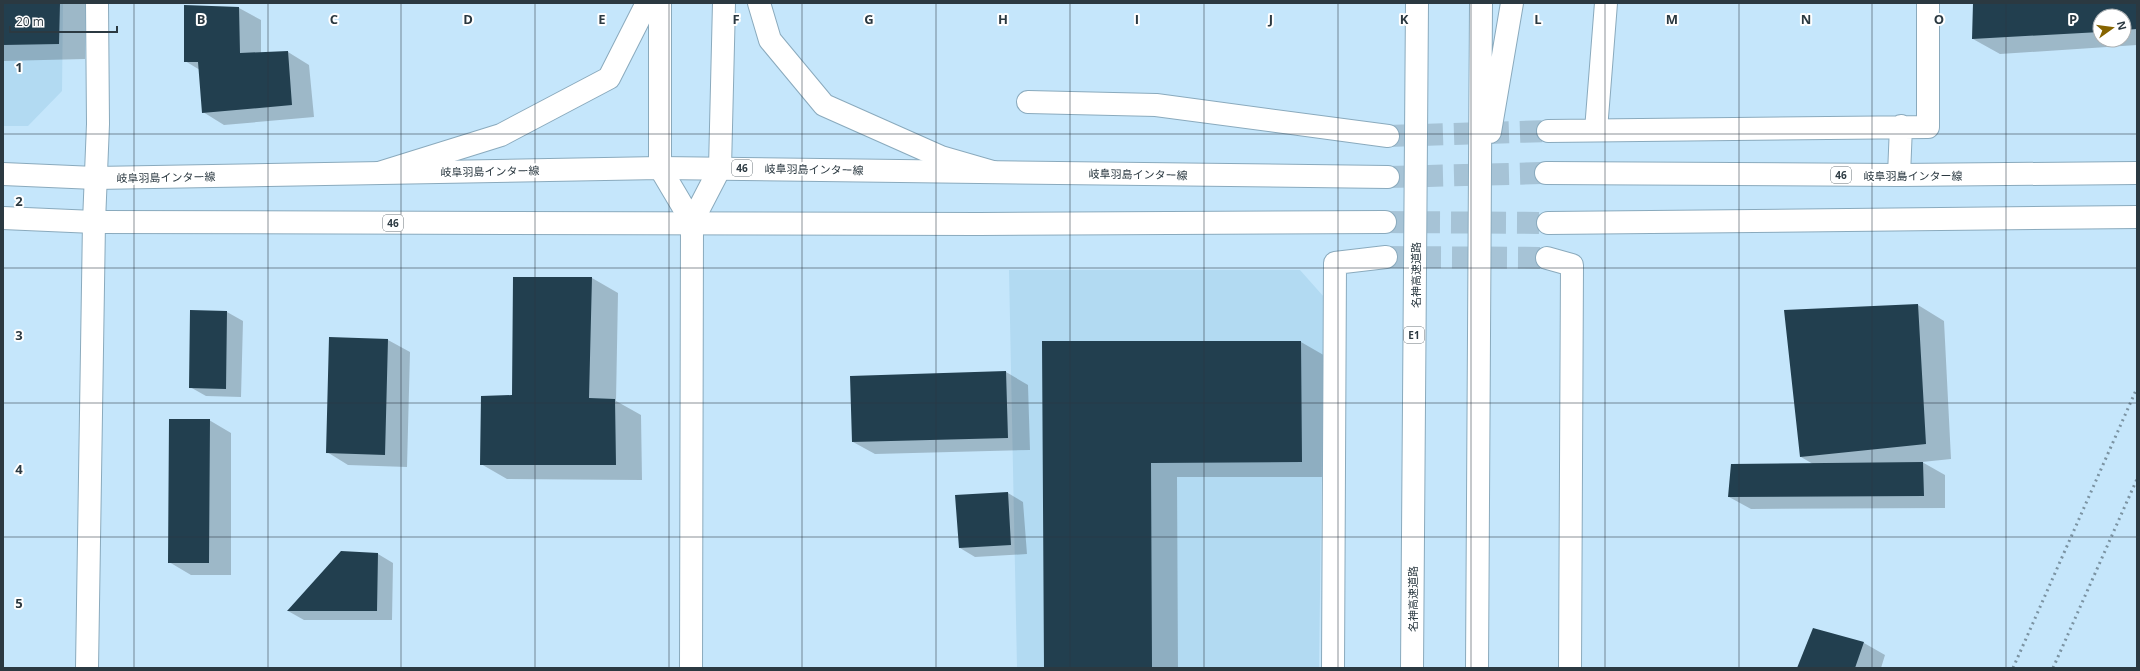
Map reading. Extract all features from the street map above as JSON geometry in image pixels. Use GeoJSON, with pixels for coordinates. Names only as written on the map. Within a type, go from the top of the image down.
{"type":"FeatureCollection","features":[{"type":"Feature","properties":{"kind":"main road"},"geometry":{"type":"LineString","coordinates":[[88,668],[94,222],[98,124],[97,3]]}},
{"type":"Feature","properties":{"kind":"main road"},"geometry":{"type":"LineString","coordinates":[[379,173],[501,135],[609,78],[648,3]]}},
{"type":"Feature","properties":{"kind":"main road"},"geometry":{"type":"LineString","coordinates":[[660,3],[660,168],[692,222]]}},
{"type":"Feature","properties":{"kind":"main road"},"geometry":{"type":"LineString","coordinates":[[691,668],[692,222],[720,168],[724,3]]}},
{"type":"Feature","properties":{"kind":"main road"},"geometry":{"type":"LineString","coordinates":[[758,3],[770,40],[824,105],[941,157],[993,172]]}},
{"type":"Feature","properties":{"kind":"main road"},"geometry":{"type":"LineString","coordinates":[[1409,3],[1416,138]]}},
{"type":"Feature","properties":{"kind":"main road","name":"名神高速道路"},"geometry":{"type":"LineString","coordinates":[[1412,668],[1417,3]]}},
{"type":"Feature","properties":{"kind":"main road"},"geometry":{"type":"LineString","coordinates":[[1477,668],[1481,3]]}},
{"type":"Feature","properties":{"kind":"main road"},"geometry":{"type":"LineString","coordinates":[[1479,197],[1512,3]]}},
{"type":"Feature","properties":{"kind":"main road"},"geometry":{"type":"LineString","coordinates":[[1596,130],[1606,3]]}},
{"type":"Feature","properties":{"kind":"main road"},"geometry":{"type":"LineString","coordinates":[[1548,131],[1901,126],[1928,127],[1928,3]]}},
{"type":"Feature","properties":{"kind":"main road"},"geometry":{"type":"LineString","coordinates":[[1028,102],[1156,105],[1388,136]]}},
{"type":"Feature","properties":{"kind":"main road"},"geometry":{"type":"LineString","coordinates":[[1899,175],[1901,126]]}},
{"type":"Feature","properties":{"kind":"main road","name":"岐阜羽島インター線"},"geometry":{"type":"LineString","coordinates":[[3,174],[95,178],[720,168],[1388,177]]}},
{"type":"Feature","properties":{"kind":"main road","name":"岐阜羽島インター線"},"geometry":{"type":"LineString","coordinates":[[1546,173],[1899,175],[2137,173]]}},
{"type":"Feature","properties":{"kind":"main road"},"geometry":{"type":"LineString","coordinates":[[1548,223],[2137,217]]}},
{"type":"Feature","properties":{"kind":"main road"},"geometry":{"type":"LineString","coordinates":[[3,218],[94,222]]}},
{"type":"Feature","properties":{"kind":"main road","name":"46"},"geometry":{"type":"LineString","coordinates":[[94,222],[692,222],[987,224],[1385,222]]}},
{"type":"Feature","properties":{"kind":"main road"},"geometry":{"type":"LineString","coordinates":[[1333,668],[1335,263],[1386,257]]}},
{"type":"Feature","properties":{"kind":"main road"},"geometry":{"type":"LineString","coordinates":[[1547,258],[1572,265],[1570,668]]}},
{"type":"Feature","properties":{"kind":"shaded area"},"geometry":{"type":"Polygon","coordinates":[[[3,3],[63,3],[62,91],[28,126],[3,126],[3,3]]]}},
{"type":"Feature","properties":{"kind":"shaded area"},"geometry":{"type":"Polygon","coordinates":[[[1009,270],[1300,270],[1324,297],[1319,668],[1017,668],[1009,270]]]}},
{"type":"Feature","properties":{"kind":"building"},"geometry":{"type":"Polygon","coordinates":[[[3,3],[60,3],[59,44],[3,45],[3,3]]]}},
{"type":"Feature","properties":{"kind":"building"},"geometry":{"type":"Polygon","coordinates":[[[1973,3],[2137,3],[2137,29],[2132,29],[2132,8],[2092,8],[2092,32],[1972,39],[1973,3]]]}},
{"type":"Feature","properties":{"kind":"building"},"geometry":{"type":"Polygon","coordinates":[[[184,5],[239,7],[240,53],[288,51],[292,105],[202,113],[198,62],[184,62],[184,5]]]}},
{"type":"Feature","properties":{"kind":"building"},"geometry":{"type":"Polygon","coordinates":[[[513,277],[592,277],[589,398],[615,399],[616,465],[480,465],[481,396],[512,395],[513,277]]]}},
{"type":"Feature","properties":{"kind":"building"},"geometry":{"type":"Polygon","coordinates":[[[1918,304],[1926,444],[1800,457],[1784,310],[1918,304]]]}},
{"type":"Feature","properties":{"kind":"building"},"geometry":{"type":"Polygon","coordinates":[[[190,310],[227,311],[226,389],[189,388],[190,310]]]}},
{"type":"Feature","properties":{"kind":"building"},"geometry":{"type":"Polygon","coordinates":[[[329,337],[388,339],[385,455],[326,453],[329,337]]]}},
{"type":"Feature","properties":{"kind":"building"},"geometry":{"type":"Polygon","coordinates":[[[1042,341],[1301,341],[1302,462],[1151,463],[1152,668],[1044,668],[1042,341]]]}},
{"type":"Feature","properties":{"kind":"building"},"geometry":{"type":"Polygon","coordinates":[[[1006,371],[1008,438],[852,442],[850,376],[1006,371]]]}},
{"type":"Feature","properties":{"kind":"building"},"geometry":{"type":"Polygon","coordinates":[[[169,419],[210,419],[209,563],[168,563],[169,419]]]}},
{"type":"Feature","properties":{"kind":"building"},"geometry":{"type":"Polygon","coordinates":[[[1923,462],[1924,496],[1728,497],[1731,464],[1923,462]]]}},
{"type":"Feature","properties":{"kind":"building"},"geometry":{"type":"Polygon","coordinates":[[[1008,492],[1011,545],[959,548],[955,495],[1008,492]]]}},
{"type":"Feature","properties":{"kind":"building"},"geometry":{"type":"Polygon","coordinates":[[[341,551],[378,553],[377,611],[287,611],[341,551]]]}},
{"type":"Feature","properties":{"kind":"building"},"geometry":{"type":"Polygon","coordinates":[[[1813,628],[1864,642],[1855,668],[1797,668],[1813,628]]]}},
{"type":"Feature","properties":{"kind":"tunnel"},"geometry":{"type":"LineString","coordinates":[[1388,136],[1548,131]]}},
{"type":"Feature","properties":{"kind":"tunnel"},"geometry":{"type":"LineString","coordinates":[[1388,177],[1546,173]]}},
{"type":"Feature","properties":{"kind":"tunnel"},"geometry":{"type":"LineString","coordinates":[[1385,222],[1548,223]]}},
{"type":"Feature","properties":{"kind":"tunnel"},"geometry":{"type":"LineString","coordinates":[[1386,257],[1547,258]]}},
{"type":"Feature","properties":{"kind":"railway"},"geometry":{"type":"LineString","coordinates":[[2013,668],[2137,388]]}},
{"type":"Feature","properties":{"kind":"railway"},"geometry":{"type":"LineString","coordinates":[[2053,668],[2137,479]]}}]}
